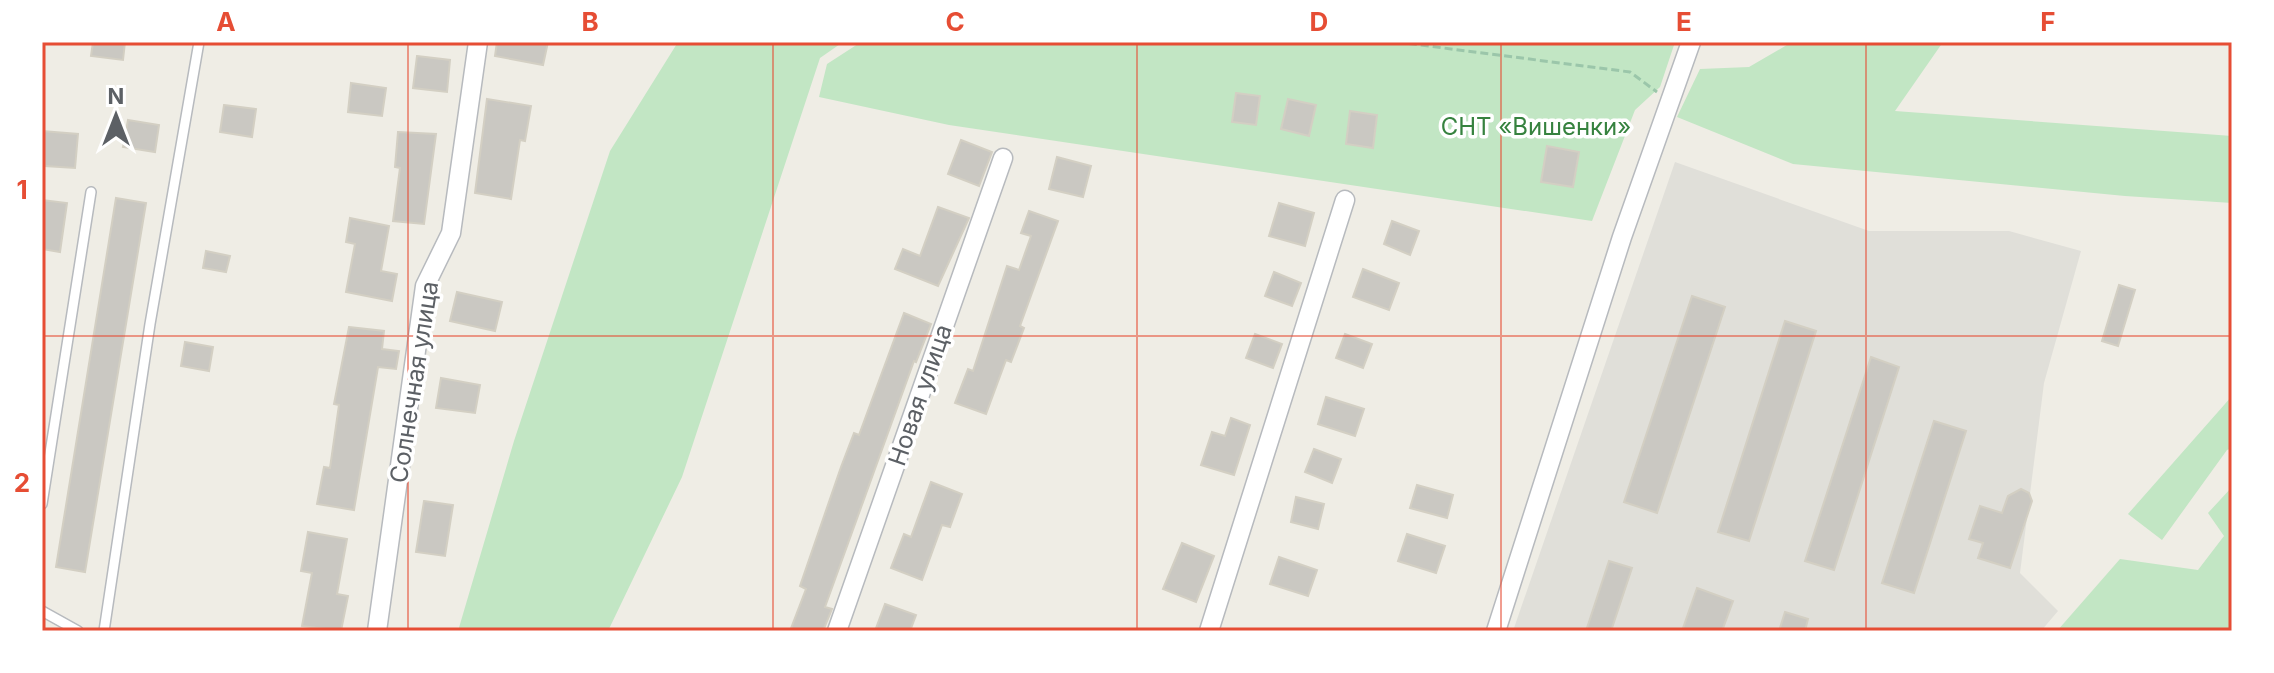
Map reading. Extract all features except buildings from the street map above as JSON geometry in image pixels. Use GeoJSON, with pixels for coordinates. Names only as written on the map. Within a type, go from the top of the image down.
{"type":"FeatureCollection","features":[{"type":"Feature","properties":{"kind":"street","name":"Солнечная улица"},"geometry":{"type":"LineString","coordinates":[[377,631],[425,286],[451,233],[478,42]]}},
{"type":"Feature","properties":{"kind":"street"},"geometry":{"type":"LineString","coordinates":[[1496,631],[1622,237],[1691,42]]}},
{"type":"Feature","properties":{"kind":"street","name":"Новая улица"},"geometry":{"type":"LineString","coordinates":[[837,631],[1003,158]]}},
{"type":"Feature","properties":{"kind":"street"},"geometry":{"type":"LineString","coordinates":[[1209,631],[1345,200]]}},
{"type":"Feature","properties":{"kind":"lane"},"geometry":{"type":"LineString","coordinates":[[104,631],[150,324],[199,42]]}},
{"type":"Feature","properties":{"kind":"lane"},"geometry":{"type":"LineString","coordinates":[[42,504],[91,192]]}},
{"type":"Feature","properties":{"kind":"lane"},"geometry":{"type":"LineString","coordinates":[[42,611],[78,631]]}},
{"type":"Feature","properties":{"kind":"path"},"geometry":{"type":"LineString","coordinates":[[1397,42],[1630,72],[1670,102]]}},
{"type":"Feature","properties":{"kind":"shaded area"},"geometry":{"type":"Polygon","coordinates":[[[1675,162],[1869,231],[2009,231],[2081,251],[2044,383],[2020,573],[2058,611],[2041,631],[1513,631],[1675,162]]]}},
{"type":"Feature","properties":{"kind":"green space"},"geometry":{"type":"Polygon","coordinates":[[[678,42],[843,42],[820,58],[682,477],[608,631],[458,631],[514,441],[610,151],[678,42]]]}},
{"type":"Feature","properties":{"kind":"green space","name":"СНТ «Вишенки»"},"geometry":{"type":"Polygon","coordinates":[[[861,42],[1675,42],[1660,87],[1635,110],[1592,221],[949,125],[819,97],[827,64],[861,42]]]}},
{"type":"Feature","properties":{"kind":"green space"},"geometry":{"type":"Polygon","coordinates":[[[1792,42],[1943,42],[1895,111],[2232,136],[2232,203],[2125,196],[1793,164],[1677,117],[1700,69],[1749,67],[1792,42]]]}},
{"type":"Feature","properties":{"kind":"green space"},"geometry":{"type":"Polygon","coordinates":[[[2232,396],[2232,448],[2227,450],[2162,540],[2128,514],[2232,396]]]}},
{"type":"Feature","properties":{"kind":"green space"},"geometry":{"type":"Polygon","coordinates":[[[2232,487],[2232,631],[2057,631],[2120,559],[2198,570],[2224,536],[2208,513],[2232,487]]]}}]}
